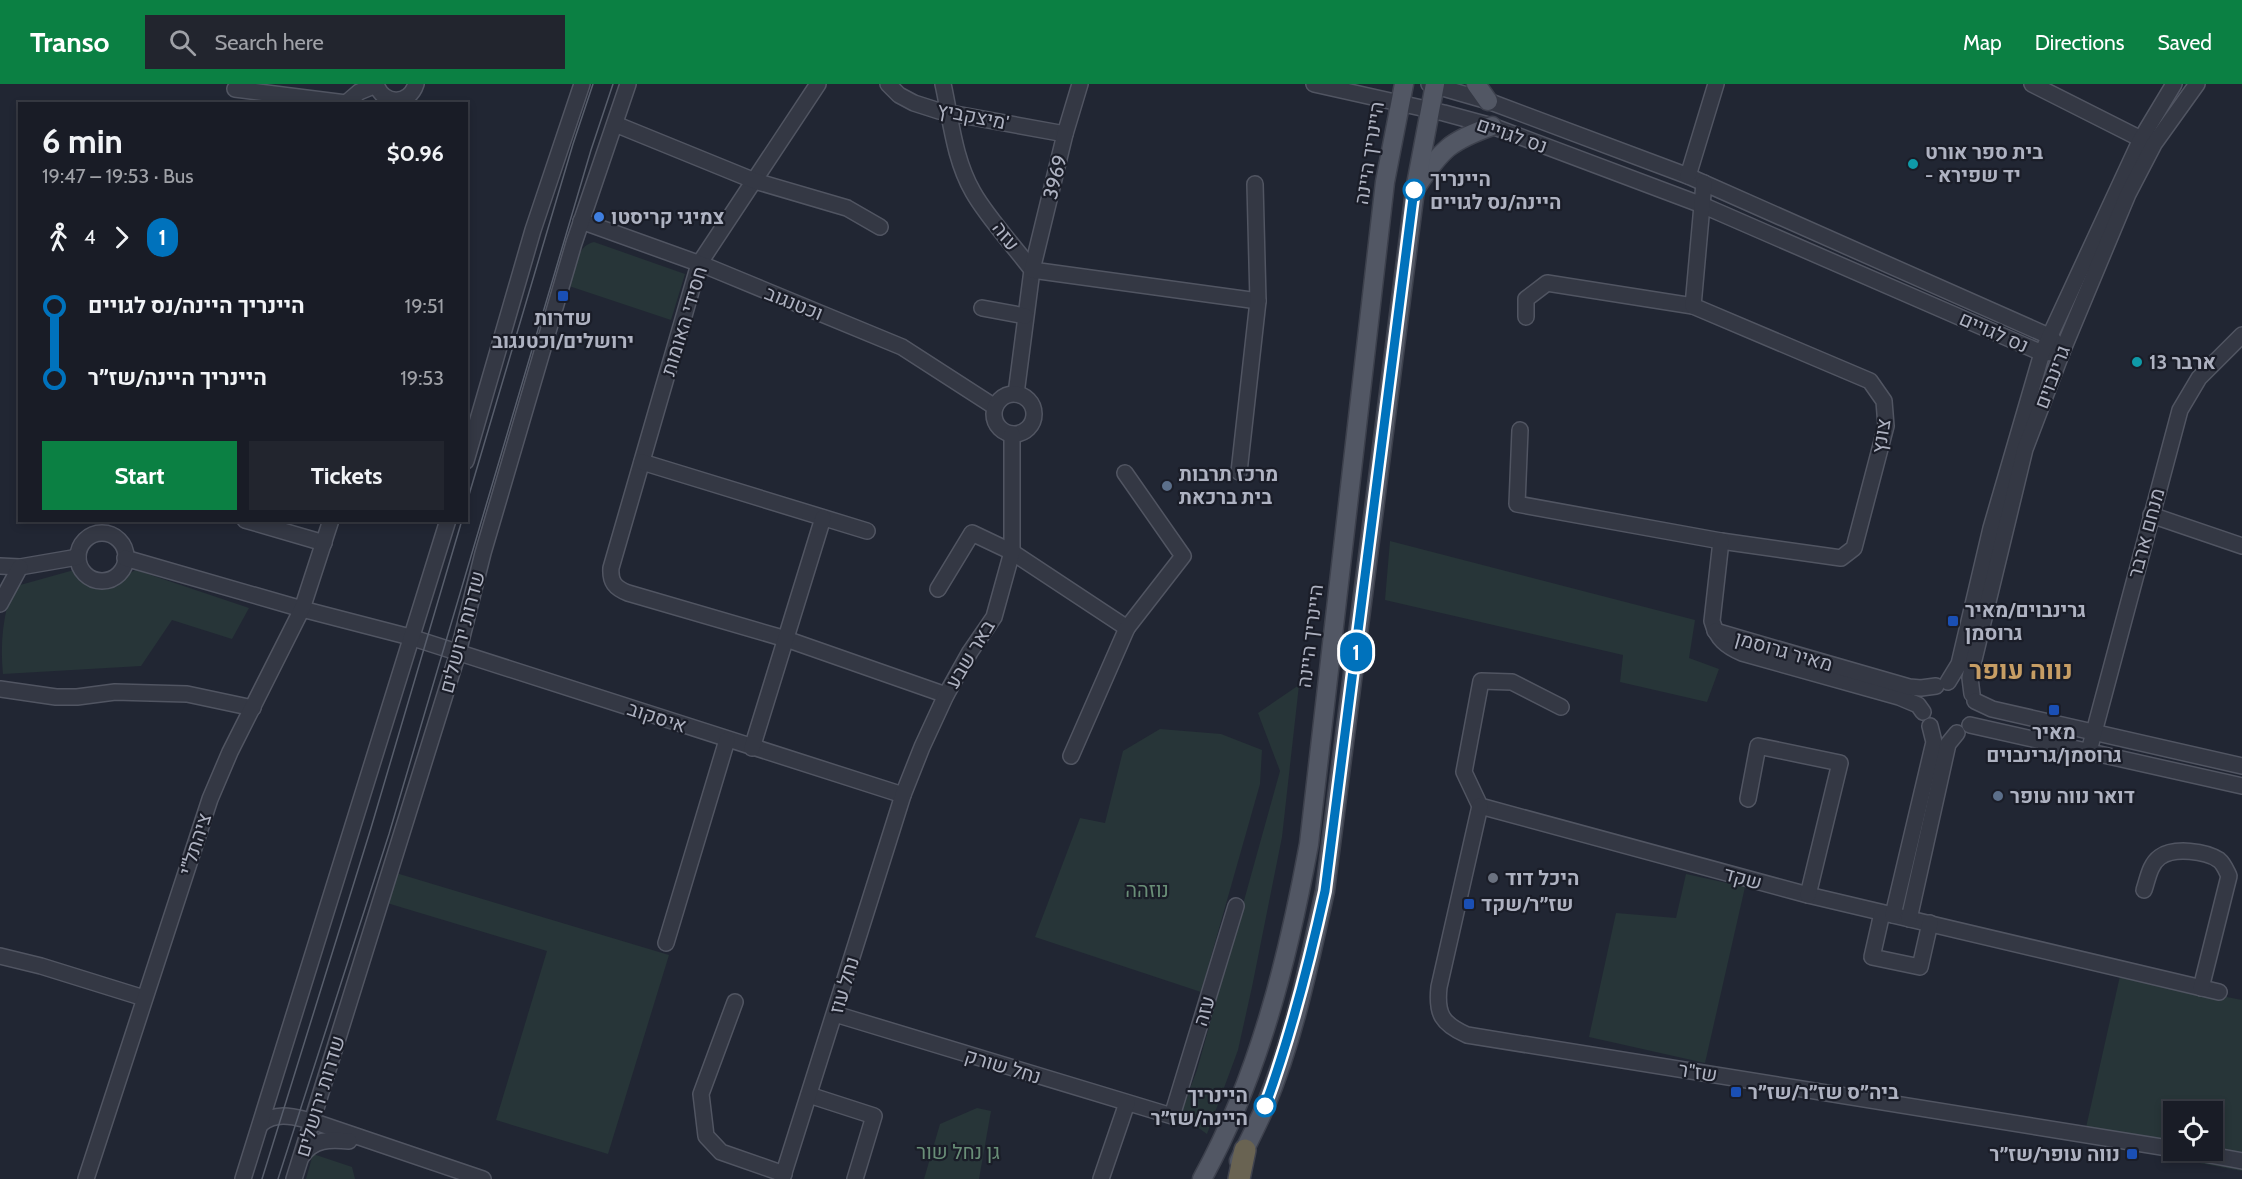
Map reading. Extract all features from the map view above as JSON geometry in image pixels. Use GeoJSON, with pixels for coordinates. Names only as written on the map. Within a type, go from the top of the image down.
{"type":"FeatureCollection","features":[{"type":"Feature","properties":{"kind":"highway"},"geometry":{"type":"LineString","coordinates":[[1239,1179],[1245,1150]]}},
{"type":"Feature","properties":{"kind":"main road","name":"היינריך היינה"},"geometry":{"type":"LineString","coordinates":[[1202,1179],[1217,1152],[1239,1101],[1259,1044],[1296,915],[1307,854],[1385,182],[1404,84]]}},
{"type":"Feature","properties":{"kind":"main road"},"geometry":{"type":"LineString","coordinates":[[1231,1179],[1265,1106],[1285,1050],[1307,973],[1325,891],[1414,190],[1433,84]]}},
{"type":"Feature","properties":{"kind":"main road"},"geometry":{"type":"LineString","coordinates":[[1476,84],[1488,101]]}},
{"type":"Feature","properties":{"kind":"main road"},"geometry":{"type":"LineString","coordinates":[[1414,190],[1436,158],[1448,147],[1464,136],[1492,126]]}},
{"type":"Feature","properties":{"kind":"street"},"geometry":{"type":"LineString","coordinates":[[468,454],[533,230],[582,84]]}},
{"type":"Feature","properties":{"kind":"street","name":"שדרות ירושלים"},"geometry":{"type":"LineString","coordinates":[[294,1179],[458,653],[498,500],[581,221],[628,84]]}},
{"type":"Feature","properties":{"kind":"street","name":"חסידי האומות"},"geometry":{"type":"LineString","coordinates":[[786,639],[619,590],[613,583],[611,568],[699,264],[818,84]]}},
{"type":"Feature","properties":{"kind":"street","name":"מיצקביץ'"},"geometry":{"type":"LineString","coordinates":[[888,84],[914,103],[948,113],[1065,134]]}},
{"type":"Feature","properties":{"kind":"street","name":"3969"},"geometry":{"type":"LineString","coordinates":[[1032,270],[1065,134],[1080,84]]}},
{"type":"Feature","properties":{"kind":"street","name":"נס לגויים"},"geometry":{"type":"LineString","coordinates":[[1314,84],[1429,109],[1492,126],[1702,205],[2025,346],[2043,353],[2062,352]]}},
{"type":"Feature","properties":{"kind":"street","name":"נס לגויים"},"geometry":{"type":"LineString","coordinates":[[1433,84],[1488,101],[1688,176],[2051,337],[2062,352]]}},
{"type":"Feature","properties":{"kind":"street"},"geometry":{"type":"LineString","coordinates":[[1688,176],[1716,84]]}},
{"type":"Feature","properties":{"kind":"street"},"geometry":{"type":"LineString","coordinates":[[2032,84],[2141,138]]}},
{"type":"Feature","properties":{"kind":"street","name":"גרינבוים"},"geometry":{"type":"LineString","coordinates":[[1942,684],[1959,664],[1991,528],[2043,353],[2141,138],[2174,84]]}},
{"type":"Feature","properties":{"kind":"street","name":"גרינבוים"},"geometry":{"type":"LineString","coordinates":[[1973,698],[1970,678],[1972,668],[2025,449],[2062,352],[2128,194],[2154,144],[2197,84]]}},
{"type":"Feature","properties":{"kind":"street"},"geometry":{"type":"LineString","coordinates":[[347,102],[359,92],[376,85],[382,96],[388,99],[400,100],[415,94]]}},
{"type":"Feature","properties":{"kind":"street","name":"עזה"},"geometry":{"type":"LineString","coordinates":[[944,85],[948,113],[962,167],[973,192],[1032,270],[1016,394]]}},
{"type":"Feature","properties":{"kind":"street"},"geometry":{"type":"LineString","coordinates":[[235,89],[338,102]]}},
{"type":"Feature","properties":{"kind":"street"},"geometry":{"type":"LineString","coordinates":[[615,124],[755,182],[847,208],[880,226]]}},
{"type":"Feature","properties":{"kind":"street"},"geometry":{"type":"LineString","coordinates":[[1693,306],[1704,183]]}},
{"type":"Feature","properties":{"kind":"street"},"geometry":{"type":"LineString","coordinates":[[1239,472],[1258,301],[1255,184]]}},
{"type":"Feature","properties":{"kind":"street","name":"וכטנגוב"},"geometry":{"type":"LineString","coordinates":[[581,221],[699,264],[902,347],[995,407]]}},
{"type":"Feature","properties":{"kind":"street"},"geometry":{"type":"LineString","coordinates":[[1032,270],[1258,301]]}},
{"type":"Feature","properties":{"kind":"street","name":"צונץ"},"geometry":{"type":"LineString","coordinates":[[1520,430],[1517,504],[1721,541],[1841,558],[1854,548],[1887,426],[1884,401],[1870,381],[1693,306],[1547,283],[1526,299],[1526,317]]}},
{"type":"Feature","properties":{"kind":"street"},"geometry":{"type":"LineString","coordinates":[[982,308],[1025,316]]}},
{"type":"Feature","properties":{"kind":"street"},"geometry":{"type":"LineString","coordinates":[[2028,328],[2060,316]]}},
{"type":"Feature","properties":{"kind":"street","name":"מנחם ארבר"},"geometry":{"type":"LineString","coordinates":[[2089,751],[2180,410],[2199,378],[2242,334]]}},
{"type":"Feature","properties":{"kind":"street"},"geometry":{"type":"LineString","coordinates":[[2025,346],[2030,360],[2032,387]]}},
{"type":"Feature","properties":{"kind":"street"},"geometry":{"type":"LineString","coordinates":[[1016,394],[1028,399],[1032,405],[1034,417],[1029,428],[1018,434],[1012,434],[997,425],[994,413],[995,407],[1004,397],[1016,394]]}},
{"type":"Feature","properties":{"kind":"street","name":"באר שבע"},"geometry":{"type":"LineString","coordinates":[[903,795],[946,695],[994,617],[1012,552],[1012,434]]}},
{"type":"Feature","properties":{"kind":"street"},"geometry":{"type":"LineString","coordinates":[[642,462],[867,531]]}},
{"type":"Feature","properties":{"kind":"street"},"geometry":{"type":"LineString","coordinates":[[1071,756],[1127,628],[1183,556],[1125,473]]}},
{"type":"Feature","properties":{"kind":"street"},"geometry":{"type":"LineString","coordinates":[[2151,515],[2242,546]]}},
{"type":"Feature","properties":{"kind":"street"},"geometry":{"type":"LineString","coordinates":[[752,748],[823,518]]}},
{"type":"Feature","properties":{"kind":"street"},"geometry":{"type":"LineString","coordinates":[[253,522],[324,543]]}},
{"type":"Feature","properties":{"kind":"street","name":"ציהתל\"י"},"geometry":{"type":"LineString","coordinates":[[86,1179],[210,799],[230,752],[302,609],[330,522]]}},
{"type":"Feature","properties":{"kind":"street"},"geometry":{"type":"LineString","coordinates":[[243,1179],[447,522]]}},
{"type":"Feature","properties":{"kind":"street"},"geometry":{"type":"LineString","coordinates":[[105,527],[124,551],[125,558],[119,573],[105,581],[89,578],[83,572],[78,557],[79,550],[88,538],[105,527]]}},
{"type":"Feature","properties":{"kind":"street"},"geometry":{"type":"LineString","coordinates":[[938,589],[972,534],[1012,552],[1127,628]]}},
{"type":"Feature","properties":{"kind":"street"},"geometry":{"type":"LineString","coordinates":[[1715,631],[1712,621],[1721,541]]}},
{"type":"Feature","properties":{"kind":"street"},"geometry":{"type":"LineString","coordinates":[[0,566],[20,567],[78,557]]}},
{"type":"Feature","properties":{"kind":"street","name":"איסקוב"},"geometry":{"type":"LineString","coordinates":[[125,558],[302,609],[410,637],[903,795]]}},
{"type":"Feature","properties":{"kind":"street"},"geometry":{"type":"LineString","coordinates":[[0,604],[20,567]]}},
{"type":"Feature","properties":{"kind":"street","name":"מאיר גרוסמן"},"geometry":{"type":"LineString","coordinates":[[1715,631],[1909,687],[1921,688],[1942,684]]}},
{"type":"Feature","properties":{"kind":"street","name":"מאיר גרוסמן"},"geometry":{"type":"LineString","coordinates":[[1715,631],[1726,645],[1743,653],[1899,697],[1918,705],[1923,712]]}},
{"type":"Feature","properties":{"kind":"street"},"geometry":{"type":"LineString","coordinates":[[786,639],[946,695]]}},
{"type":"Feature","properties":{"kind":"street"},"geometry":{"type":"LineString","coordinates":[[1480,806],[1464,772],[1481,681],[1512,682],[1561,707]]}},
{"type":"Feature","properties":{"kind":"street"},"geometry":{"type":"LineString","coordinates":[[1930,923],[1920,967],[1872,957],[1887,914],[1934,742],[1923,712],[1926,696],[1942,684],[1961,685],[1973,698],[1992,709],[2242,766]]}},
{"type":"Feature","properties":{"kind":"street"},"geometry":{"type":"LineString","coordinates":[[0,689],[56,697],[115,692],[187,694],[253,708]]}},
{"type":"Feature","properties":{"kind":"street"},"geometry":{"type":"LineString","coordinates":[[1909,919],[1948,744],[1964,729],[1976,710],[1973,698]]}},
{"type":"Feature","properties":{"kind":"street"},"geometry":{"type":"LineString","coordinates":[[1930,726],[1943,734],[1964,729],[2089,751],[2242,786]]}},
{"type":"Feature","properties":{"kind":"street"},"geometry":{"type":"LineString","coordinates":[[666,943],[727,740]]}},
{"type":"Feature","properties":{"kind":"street"},"geometry":{"type":"LineString","coordinates":[[1748,799],[1758,746],[1840,764],[1808,896]]}},
{"type":"Feature","properties":{"kind":"street","name":"נחל עוז"},"geometry":{"type":"LineString","coordinates":[[735,1002],[701,1094],[706,1136],[721,1152],[783,1176],[903,795]]}},
{"type":"Feature","properties":{"kind":"street","name":"שקד"},"geometry":{"type":"LineString","coordinates":[[1480,806],[1808,896],[2219,992]]}},
{"type":"Feature","properties":{"kind":"street","name":"שז\"ר"},"geometry":{"type":"LineString","coordinates":[[1480,806],[1439,987],[1437,1005],[1446,1023],[1454,1029],[1467,1035],[2163,1147]]}},
{"type":"Feature","properties":{"kind":"street"},"geometry":{"type":"LineString","coordinates":[[2144,890],[2154,863],[2162,855],[2175,850],[2194,852],[2218,859],[2225,867],[2229,876],[2201,988]]}},
{"type":"Feature","properties":{"kind":"street","name":"עזה"},"geometry":{"type":"LineString","coordinates":[[1172,1116],[1236,906]]}},
{"type":"Feature","properties":{"kind":"street"},"geometry":{"type":"LineString","coordinates":[[0,956],[41,966],[144,998]]}},
{"type":"Feature","properties":{"kind":"street","name":"נחל שורק"},"geometry":{"type":"LineString","coordinates":[[835,1014],[1172,1116]]}},
{"type":"Feature","properties":{"kind":"street"},"geometry":{"type":"LineString","coordinates":[[809,1095],[874,1116],[855,1179]]}},
{"type":"Feature","properties":{"kind":"street"},"geometry":{"type":"LineString","coordinates":[[1101,1179],[1127,1103]]}},
{"type":"Feature","properties":{"kind":"street"},"geometry":{"type":"LineString","coordinates":[[261,1124],[283,1115],[312,1121],[370,1143],[483,1179]]}},
{"type":"Feature","properties":{"kind":"street"},"geometry":{"type":"LineString","coordinates":[[299,1163],[309,1146],[321,1141],[370,1143]]}},
{"type":"Feature","properties":{"kind":"street"},"geometry":{"type":"LineString","coordinates":[[2223,1157],[2242,1161]]}},
{"type":"Feature","properties":{"kind":"green space"},"geometry":{"type":"Polygon","coordinates":[[[594,242],[685,274],[671,320],[569,286],[579,253],[588,244],[594,242]]]}},
{"type":"Feature","properties":{"kind":"green space"},"geometry":{"type":"Polygon","coordinates":[[[1390,541],[1695,620],[1689,658],[1719,669],[1707,702],[1620,682],[1623,655],[1385,600],[1390,541]]]}},
{"type":"Feature","properties":{"kind":"green space"},"geometry":{"type":"Polygon","coordinates":[[[74,570],[98,587],[136,570],[249,608],[232,639],[172,620],[141,666],[3,674],[3,629],[13,587],[74,570]]]}},
{"type":"Feature","properties":{"kind":"green space"},"geometry":{"type":"Polygon","coordinates":[[[1299,685],[1282,837],[1252,987],[1238,1050],[1207,1134],[1180,1115],[1197,1070],[1280,771],[1258,713],[1299,685]]]}},
{"type":"Feature","properties":{"kind":"green space","name":"נוזהה"},"geometry":{"type":"Polygon","coordinates":[[[1160,729],[1221,734],[1262,750],[1260,784],[1201,992],[1035,937],[1080,818],[1105,823],[1123,751],[1160,729]]]}},
{"type":"Feature","properties":{"kind":"green space"},"geometry":{"type":"Polygon","coordinates":[[[396,873],[669,955],[608,1154],[496,1120],[547,951],[387,903],[396,873]]]}},
{"type":"Feature","properties":{"kind":"green space"},"geometry":{"type":"Polygon","coordinates":[[[1686,874],[1745,887],[1705,1063],[1589,1037],[1616,913],[1676,918],[1686,874]]]}},
{"type":"Feature","properties":{"kind":"green space"},"geometry":{"type":"Polygon","coordinates":[[[2120,976],[2242,1000],[2242,1171],[2189,1161],[2223,1161],[2223,1101],[2163,1101],[2163,1156],[2083,1141],[2120,976]]]}},
{"type":"Feature","properties":{"kind":"green space","name":"גן נחל שור"},"geometry":{"type":"Polygon","coordinates":[[[977,1108],[991,1111],[979,1179],[924,1179],[940,1124],[977,1108]]]}},
{"type":"Feature","properties":{"kind":"green space"},"geometry":{"type":"Polygon","coordinates":[[[313,1154],[352,1167],[355,1179],[306,1179],[313,1154]]]}},
{"type":"Feature","properties":{"kind":"tram line"},"geometry":{"type":"LineString","coordinates":[[468,498],[573,144],[593,84]]}},
{"type":"Feature","properties":{"kind":"tram line"},"geometry":{"type":"LineString","coordinates":[[278,1179],[389,834],[591,150],[613,84]]}},
{"type":"Feature","properties":{"kind":"tram line"},"geometry":{"type":"LineString","coordinates":[[262,1179],[371,828],[461,522]]}},
{"type":"Feature","properties":{"kind":"bus line","name":"1"},"geometry":{"type":"LineString","coordinates":[[1265,1106],[1296,1014],[1325,891],[1414,190]]}},
{"type":"Feature","properties":{"kind":"place","name":"בית ספר אורט - יד שפירא"},"geometry":{"type":"Point","coordinates":[1913,164]}},
{"type":"Feature","properties":{"kind":"place","name":"היינריך היינה/נס לגויים"},"geometry":{"type":"Point","coordinates":[1414,190]}},
{"type":"Feature","properties":{"kind":"place","name":"צמיגי קריסטו"},"geometry":{"type":"Point","coordinates":[599,217]}},
{"type":"Feature","properties":{"kind":"place","name":"שדרות ירושלים/וכטנגוב"},"geometry":{"type":"Point","coordinates":[563,296]}},
{"type":"Feature","properties":{"kind":"place","name":"ארבר 13"},"geometry":{"type":"Point","coordinates":[2137,362]}},
{"type":"Feature","properties":{"kind":"place","name":"מרכז תרבות בית ברכאת"},"geometry":{"type":"Point","coordinates":[1167,486]}},
{"type":"Feature","properties":{"kind":"place","name":"גרינבוים/מאיר גרוסמן"},"geometry":{"type":"Point","coordinates":[1953,621]}},
{"type":"Feature","properties":{"kind":"place","name":"מאיר גרוסמן/גרינבוים"},"geometry":{"type":"Point","coordinates":[2054,710]}},
{"type":"Feature","properties":{"kind":"place","name":"דואר נווה עופר"},"geometry":{"type":"Point","coordinates":[1998,796]}},
{"type":"Feature","properties":{"kind":"place","name":"היכל דוד"},"geometry":{"type":"Point","coordinates":[1493,878]}},
{"type":"Feature","properties":{"kind":"place","name":"שז״ר/שקד"},"geometry":{"type":"Point","coordinates":[1469,904]}},
{"type":"Feature","properties":{"kind":"place","name":"ביה״ס שז״ר/שז״ר"},"geometry":{"type":"Point","coordinates":[1736,1092]}},
{"type":"Feature","properties":{"kind":"place","name":"היינריך היינה/שז״ר"},"geometry":{"type":"Point","coordinates":[1265,1106]}},
{"type":"Feature","properties":{"kind":"place","name":"נווה עופר/שז״ר"},"geometry":{"type":"Point","coordinates":[2132,1154]}},
{"type":"Feature","properties":{"kind":"district","name":"נווה עופר"},"geometry":{"type":"Point","coordinates":[2021,670]}}]}
